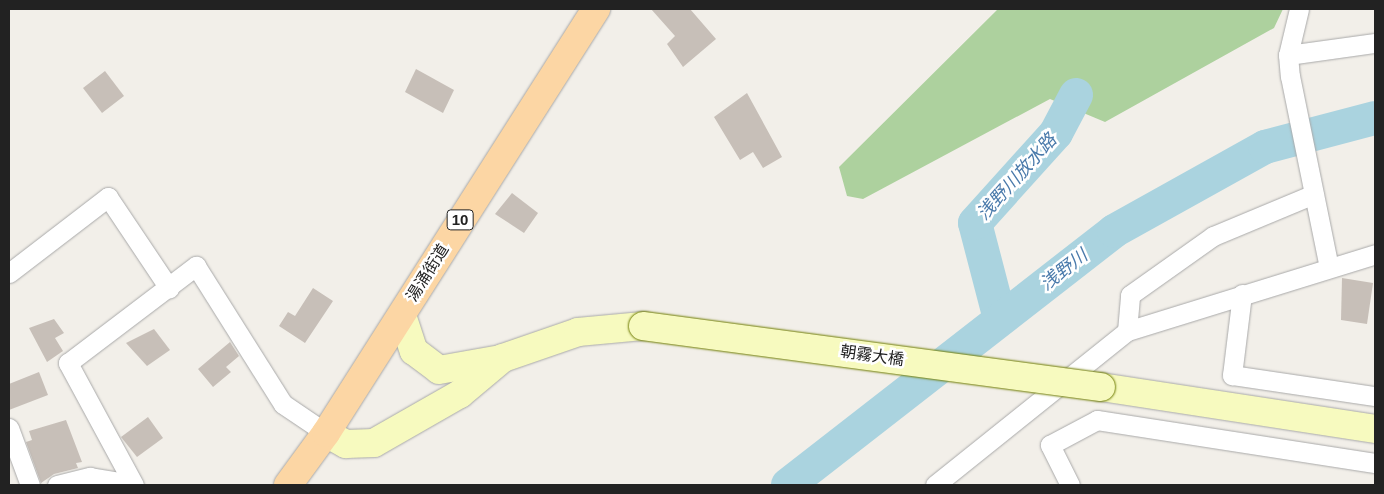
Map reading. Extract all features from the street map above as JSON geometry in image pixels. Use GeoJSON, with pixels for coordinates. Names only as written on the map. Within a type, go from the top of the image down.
{"type":"FeatureCollection","features":[{"type":"Feature","properties":{"kind":"main road","name":"湯涌街道"},"geometry":{"type":"LineString","coordinates":[[288,485],[326,433],[596,9]]}},
{"type":"Feature","properties":{"kind":"street"},"geometry":{"type":"LineString","coordinates":[[1299,9],[1288,56],[1290,76],[1329,267]]}},
{"type":"Feature","properties":{"kind":"street"},"geometry":{"type":"LineString","coordinates":[[1288,56],[1375,43]]}},
{"type":"Feature","properties":{"kind":"street"},"geometry":{"type":"LineString","coordinates":[[1127,331],[1130,295],[1213,236],[1314,190]]}},
{"type":"Feature","properties":{"kind":"street"},"geometry":{"type":"LineString","coordinates":[[9,273],[108,197],[169,288]]}},
{"type":"Feature","properties":{"kind":"street"},"geometry":{"type":"LineString","coordinates":[[936,485],[1127,331],[1375,254]]}},
{"type":"Feature","properties":{"kind":"street"},"geometry":{"type":"LineString","coordinates":[[133,484],[68,363],[196,266],[283,404],[346,444],[374,443],[460,394],[503,358]]}},
{"type":"Feature","properties":{"kind":"street"},"geometry":{"type":"LineString","coordinates":[[1242,294],[1232,374],[1375,396]]}},
{"type":"Feature","properties":{"kind":"street"},"geometry":{"type":"LineString","coordinates":[[402,314],[414,351],[439,370],[503,358]]}},
{"type":"Feature","properties":{"kind":"street","name":"朝霧大橋"},"geometry":{"type":"LineString","coordinates":[[503,358],[578,332],[643,326],[1101,386],[1375,429]]}},
{"type":"Feature","properties":{"kind":"street"},"geometry":{"type":"LineString","coordinates":[[1070,485],[1050,445],[1097,420],[1375,463]]}},
{"type":"Feature","properties":{"kind":"street"},"geometry":{"type":"LineString","coordinates":[[9,428],[30,485]]}},
{"type":"Feature","properties":{"kind":"street"},"geometry":{"type":"LineString","coordinates":[[57,485],[90,477],[133,484]]}},
{"type":"Feature","properties":{"kind":"green space"},"geometry":{"type":"Polygon","coordinates":[[[998,9],[1283,9],[1274,28],[1105,122],[1050,99],[863,199],[847,196],[839,167],[998,9]]]}},
{"type":"Feature","properties":{"kind":"building"},"geometry":{"type":"Polygon","coordinates":[[[651,9],[690,9],[716,39],[683,67],[667,44],[675,36],[651,9]]]}},
{"type":"Feature","properties":{"kind":"building"},"geometry":{"type":"Polygon","coordinates":[[[416,69],[454,90],[443,113],[405,92],[416,69]]]}},
{"type":"Feature","properties":{"kind":"building"},"geometry":{"type":"Polygon","coordinates":[[[105,71],[124,96],[102,113],[83,88],[105,71]]]}},
{"type":"Feature","properties":{"kind":"building"},"geometry":{"type":"Polygon","coordinates":[[[747,93],[782,157],[763,168],[753,152],[740,160],[714,117],[747,93]]]}},
{"type":"Feature","properties":{"kind":"building"},"geometry":{"type":"Polygon","coordinates":[[[512,193],[538,213],[524,233],[495,214],[512,193]]]}},
{"type":"Feature","properties":{"kind":"building"},"geometry":{"type":"Polygon","coordinates":[[[1342,278],[1373,283],[1367,324],[1341,320],[1342,278]]]}},
{"type":"Feature","properties":{"kind":"building"},"geometry":{"type":"Polygon","coordinates":[[[313,288],[333,301],[305,343],[279,326],[288,312],[295,316],[313,288]]]}},
{"type":"Feature","properties":{"kind":"building"},"geometry":{"type":"Polygon","coordinates":[[[54,319],[64,333],[55,338],[63,351],[47,362],[29,328],[54,319]]]}},
{"type":"Feature","properties":{"kind":"building"},"geometry":{"type":"Polygon","coordinates":[[[154,329],[170,350],[147,366],[126,343],[154,329]]]}},
{"type":"Feature","properties":{"kind":"building"},"geometry":{"type":"Polygon","coordinates":[[[230,342],[239,356],[226,367],[231,372],[213,387],[198,369],[230,342]]]}},
{"type":"Feature","properties":{"kind":"building"},"geometry":{"type":"Polygon","coordinates":[[[39,372],[48,395],[9,410],[9,384],[39,372]]]}},
{"type":"Feature","properties":{"kind":"building"},"geometry":{"type":"Polygon","coordinates":[[[148,417],[163,438],[137,457],[121,437],[148,417]]]}},
{"type":"Feature","properties":{"kind":"building"},"geometry":{"type":"Polygon","coordinates":[[[66,420],[82,462],[76,463],[78,468],[54,474],[41,483],[26,442],[32,440],[29,431],[66,420]]]}},
{"type":"Feature","properties":{"kind":"waterway","name":"浅野川放水路"},"geometry":{"type":"LineString","coordinates":[[1000,319],[975,223],[1056,133],[1076,95]]}},
{"type":"Feature","properties":{"kind":"waterway","name":"浅野川"},"geometry":{"type":"LineString","coordinates":[[788,485],[1114,231],[1265,147],[1375,118]]}}]}
